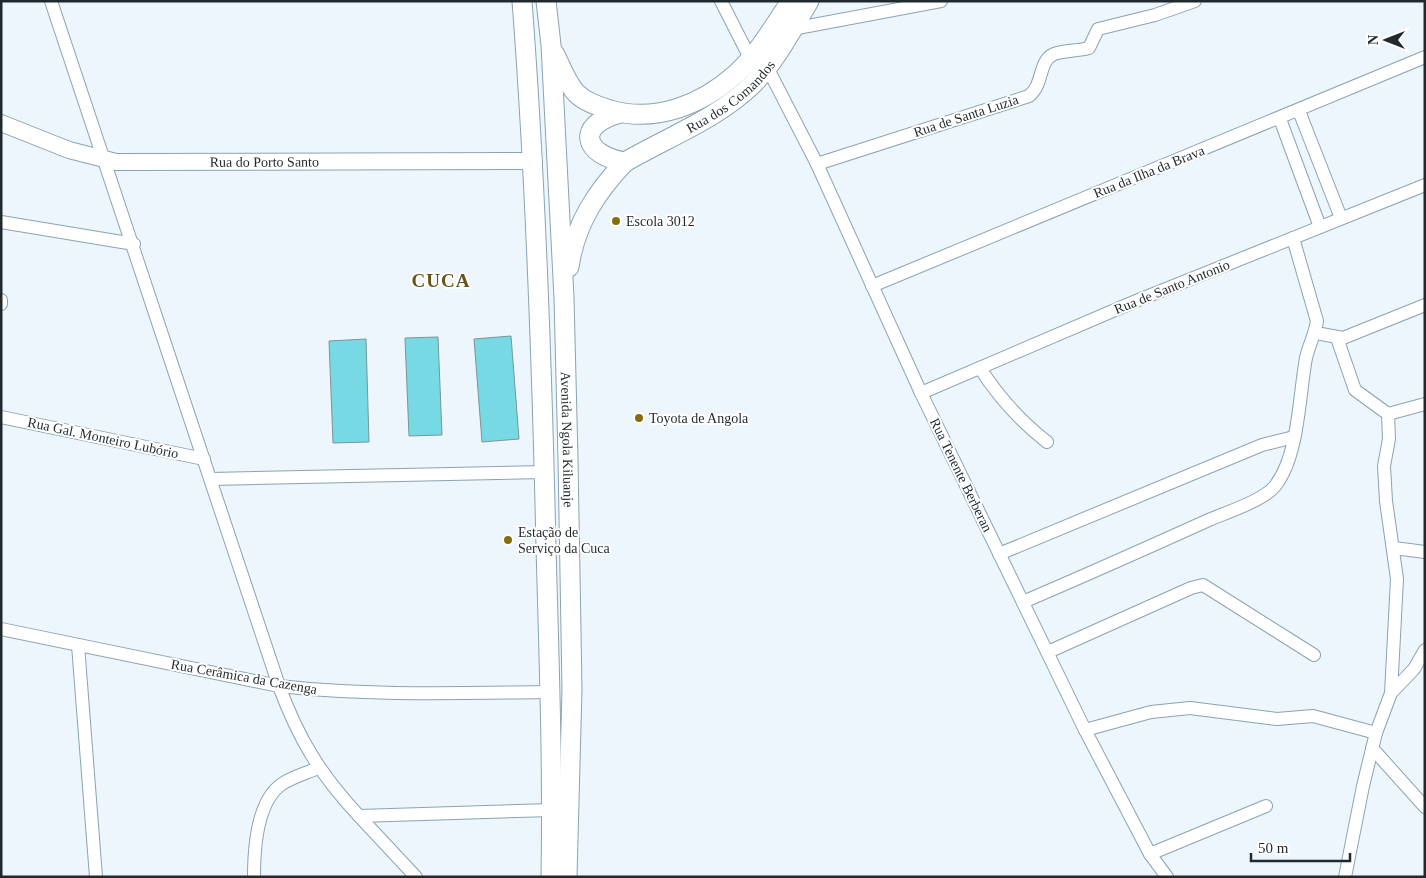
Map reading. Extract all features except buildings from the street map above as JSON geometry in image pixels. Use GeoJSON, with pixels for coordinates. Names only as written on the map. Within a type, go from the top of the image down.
{"type":"FeatureCollection","features":[{"type":"Feature","properties":{"kind":"main road","name":"Avenida Ngola Kiluanje"},"geometry":{"type":"LineString","coordinates":[[522,1],[534,161],[545,472],[552,810],[551,877]]}},
{"type":"Feature","properties":{"kind":"main road","name":"Avenida Ngola Kiluanje"},"geometry":{"type":"LineString","coordinates":[[546,1],[564,298],[572,689],[567,877]]}},
{"type":"Feature","properties":{"kind":"main road","name":"Rua dos Comandos"},"geometry":{"type":"LineString","coordinates":[[564,298],[571,251],[582,220],[602,188],[625,162],[721,109],[752,84],[758,63],[791,1]]}},
{"type":"Feature","properties":{"kind":"main road","name":"Rua dos Comandos"},"geometry":{"type":"LineString","coordinates":[[620,113],[653,114],[695,103],[758,63],[792,29],[809,1]]}},
{"type":"Feature","properties":{"kind":"main road"},"geometry":{"type":"LineString","coordinates":[[550,45],[576,93],[597,106],[620,113]]}},
{"type":"Feature","properties":{"kind":"main road"},"geometry":{"type":"LineString","coordinates":[[620,113],[603,117],[596,122],[590,136],[591,143],[596,152],[604,157],[625,162]]}},
{"type":"Feature","properties":{"kind":"street"},"geometry":{"type":"LineString","coordinates":[[51,1],[134,244],[279,686],[299,737],[318,768],[416,877]]}},
{"type":"Feature","properties":{"kind":"street","name":"Rua Tenente Berberan"},"geometry":{"type":"LineString","coordinates":[[721,1],[817,164],[921,393],[1085,730],[1150,854],[1167,877]]}},
{"type":"Feature","properties":{"kind":"street"},"geometry":{"type":"LineString","coordinates":[[792,29],[941,1]]}},
{"type":"Feature","properties":{"kind":"street","name":"Rua de Santa Luzia"},"geometry":{"type":"LineString","coordinates":[[817,164],[1029,96],[1040,83],[1043,64],[1054,54],[1088,48],[1098,29],[1155,15],[1195,1]]}},
{"type":"Feature","properties":{"kind":"street","name":"Rua da Ilha da Brava"},"geometry":{"type":"LineString","coordinates":[[872,286],[1280,119],[1425,57]]}},
{"type":"Feature","properties":{"kind":"street"},"geometry":{"type":"LineString","coordinates":[[1299,111],[1341,218]]}},
{"type":"Feature","properties":{"kind":"street"},"geometry":{"type":"LineString","coordinates":[[1280,119],[1320,226]]}},
{"type":"Feature","properties":{"kind":"street","name":"Rua do Porto Santo"},"geometry":{"type":"LineString","coordinates":[[1,123],[69,150],[105,161],[127,163],[534,161]]}},
{"type":"Feature","properties":{"kind":"street","name":"Rua de Santo Antonio"},"geometry":{"type":"LineString","coordinates":[[921,393],[1320,226],[1425,185]]}},
{"type":"Feature","properties":{"kind":"street"},"geometry":{"type":"LineString","coordinates":[[1,222],[134,244]]}},
{"type":"Feature","properties":{"kind":"street"},"geometry":{"type":"LineString","coordinates":[[1023,602],[1263,496],[1274,488],[1282,476],[1294,437],[1308,350],[1316,333],[1315,311],[1293,238]]}},
{"type":"Feature","properties":{"kind":"street"},"geometry":{"type":"LineString","coordinates":[[1316,333],[1337,338],[1351,336],[1425,305]]}},
{"type":"Feature","properties":{"kind":"street"},"geometry":{"type":"LineString","coordinates":[[1337,338],[1355,390],[1388,414]]}},
{"type":"Feature","properties":{"kind":"street"},"geometry":{"type":"LineString","coordinates":[[980,368],[1005,404],[1022,422],[1048,442]]}},
{"type":"Feature","properties":{"kind":"street"},"geometry":{"type":"LineString","coordinates":[[1388,414],[1425,404]]}},
{"type":"Feature","properties":{"kind":"street"},"geometry":{"type":"LineString","coordinates":[[1345,877],[1372,748],[1391,693],[1397,593],[1394,548],[1386,502],[1384,466],[1389,439],[1388,414]]}},
{"type":"Feature","properties":{"kind":"street","name":"Rua Gal. Monteiro Lubório"},"geometry":{"type":"LineString","coordinates":[[1,417],[204,459]]}},
{"type":"Feature","properties":{"kind":"street"},"geometry":{"type":"LineString","coordinates":[[999,554],[1262,445],[1294,437]]}},
{"type":"Feature","properties":{"kind":"street"},"geometry":{"type":"LineString","coordinates":[[211,479],[545,472]]}},
{"type":"Feature","properties":{"kind":"street"},"geometry":{"type":"LineString","coordinates":[[1394,548],[1425,552]]}},
{"type":"Feature","properties":{"kind":"street"},"geometry":{"type":"LineString","coordinates":[[1048,652],[1191,588],[1203,585],[1314,655]]}},
{"type":"Feature","properties":{"kind":"street","name":"Rua Cerâmica da Cazenga"},"geometry":{"type":"LineString","coordinates":[[1,629],[279,686],[358,693],[550,692]]}},
{"type":"Feature","properties":{"kind":"street"},"geometry":{"type":"LineString","coordinates":[[78,645],[96,877]]}},
{"type":"Feature","properties":{"kind":"street"},"geometry":{"type":"LineString","coordinates":[[1391,693],[1414,669],[1425,650]]}},
{"type":"Feature","properties":{"kind":"street"},"geometry":{"type":"LineString","coordinates":[[1085,730],[1151,712],[1190,708],[1277,719],[1313,716],[1376,733]]}},
{"type":"Feature","properties":{"kind":"street"},"geometry":{"type":"LineString","coordinates":[[1372,748],[1425,807]]}},
{"type":"Feature","properties":{"kind":"street"},"geometry":{"type":"LineString","coordinates":[[254,877],[256,834],[274,792],[283,783],[318,768]]}},
{"type":"Feature","properties":{"kind":"street"},"geometry":{"type":"LineString","coordinates":[[1150,854],[1266,806]]}},
{"type":"Feature","properties":{"kind":"street"},"geometry":{"type":"LineString","coordinates":[[360,816],[552,810]]}},
{"type":"Feature","properties":{"kind":"place","name":"Escola 3012"},"geometry":{"type":"Point","coordinates":[616,221]}},
{"type":"Feature","properties":{"kind":"place","name":"Toyota de Angola"},"geometry":{"type":"Point","coordinates":[639,418]}},
{"type":"Feature","properties":{"kind":"place","name":"Estação de Serviço da Cuca"},"geometry":{"type":"Point","coordinates":[508,540]}},
{"type":"Feature","properties":{"kind":"district","name":"CUCA"},"geometry":{"type":"Point","coordinates":[441,280]}}]}
